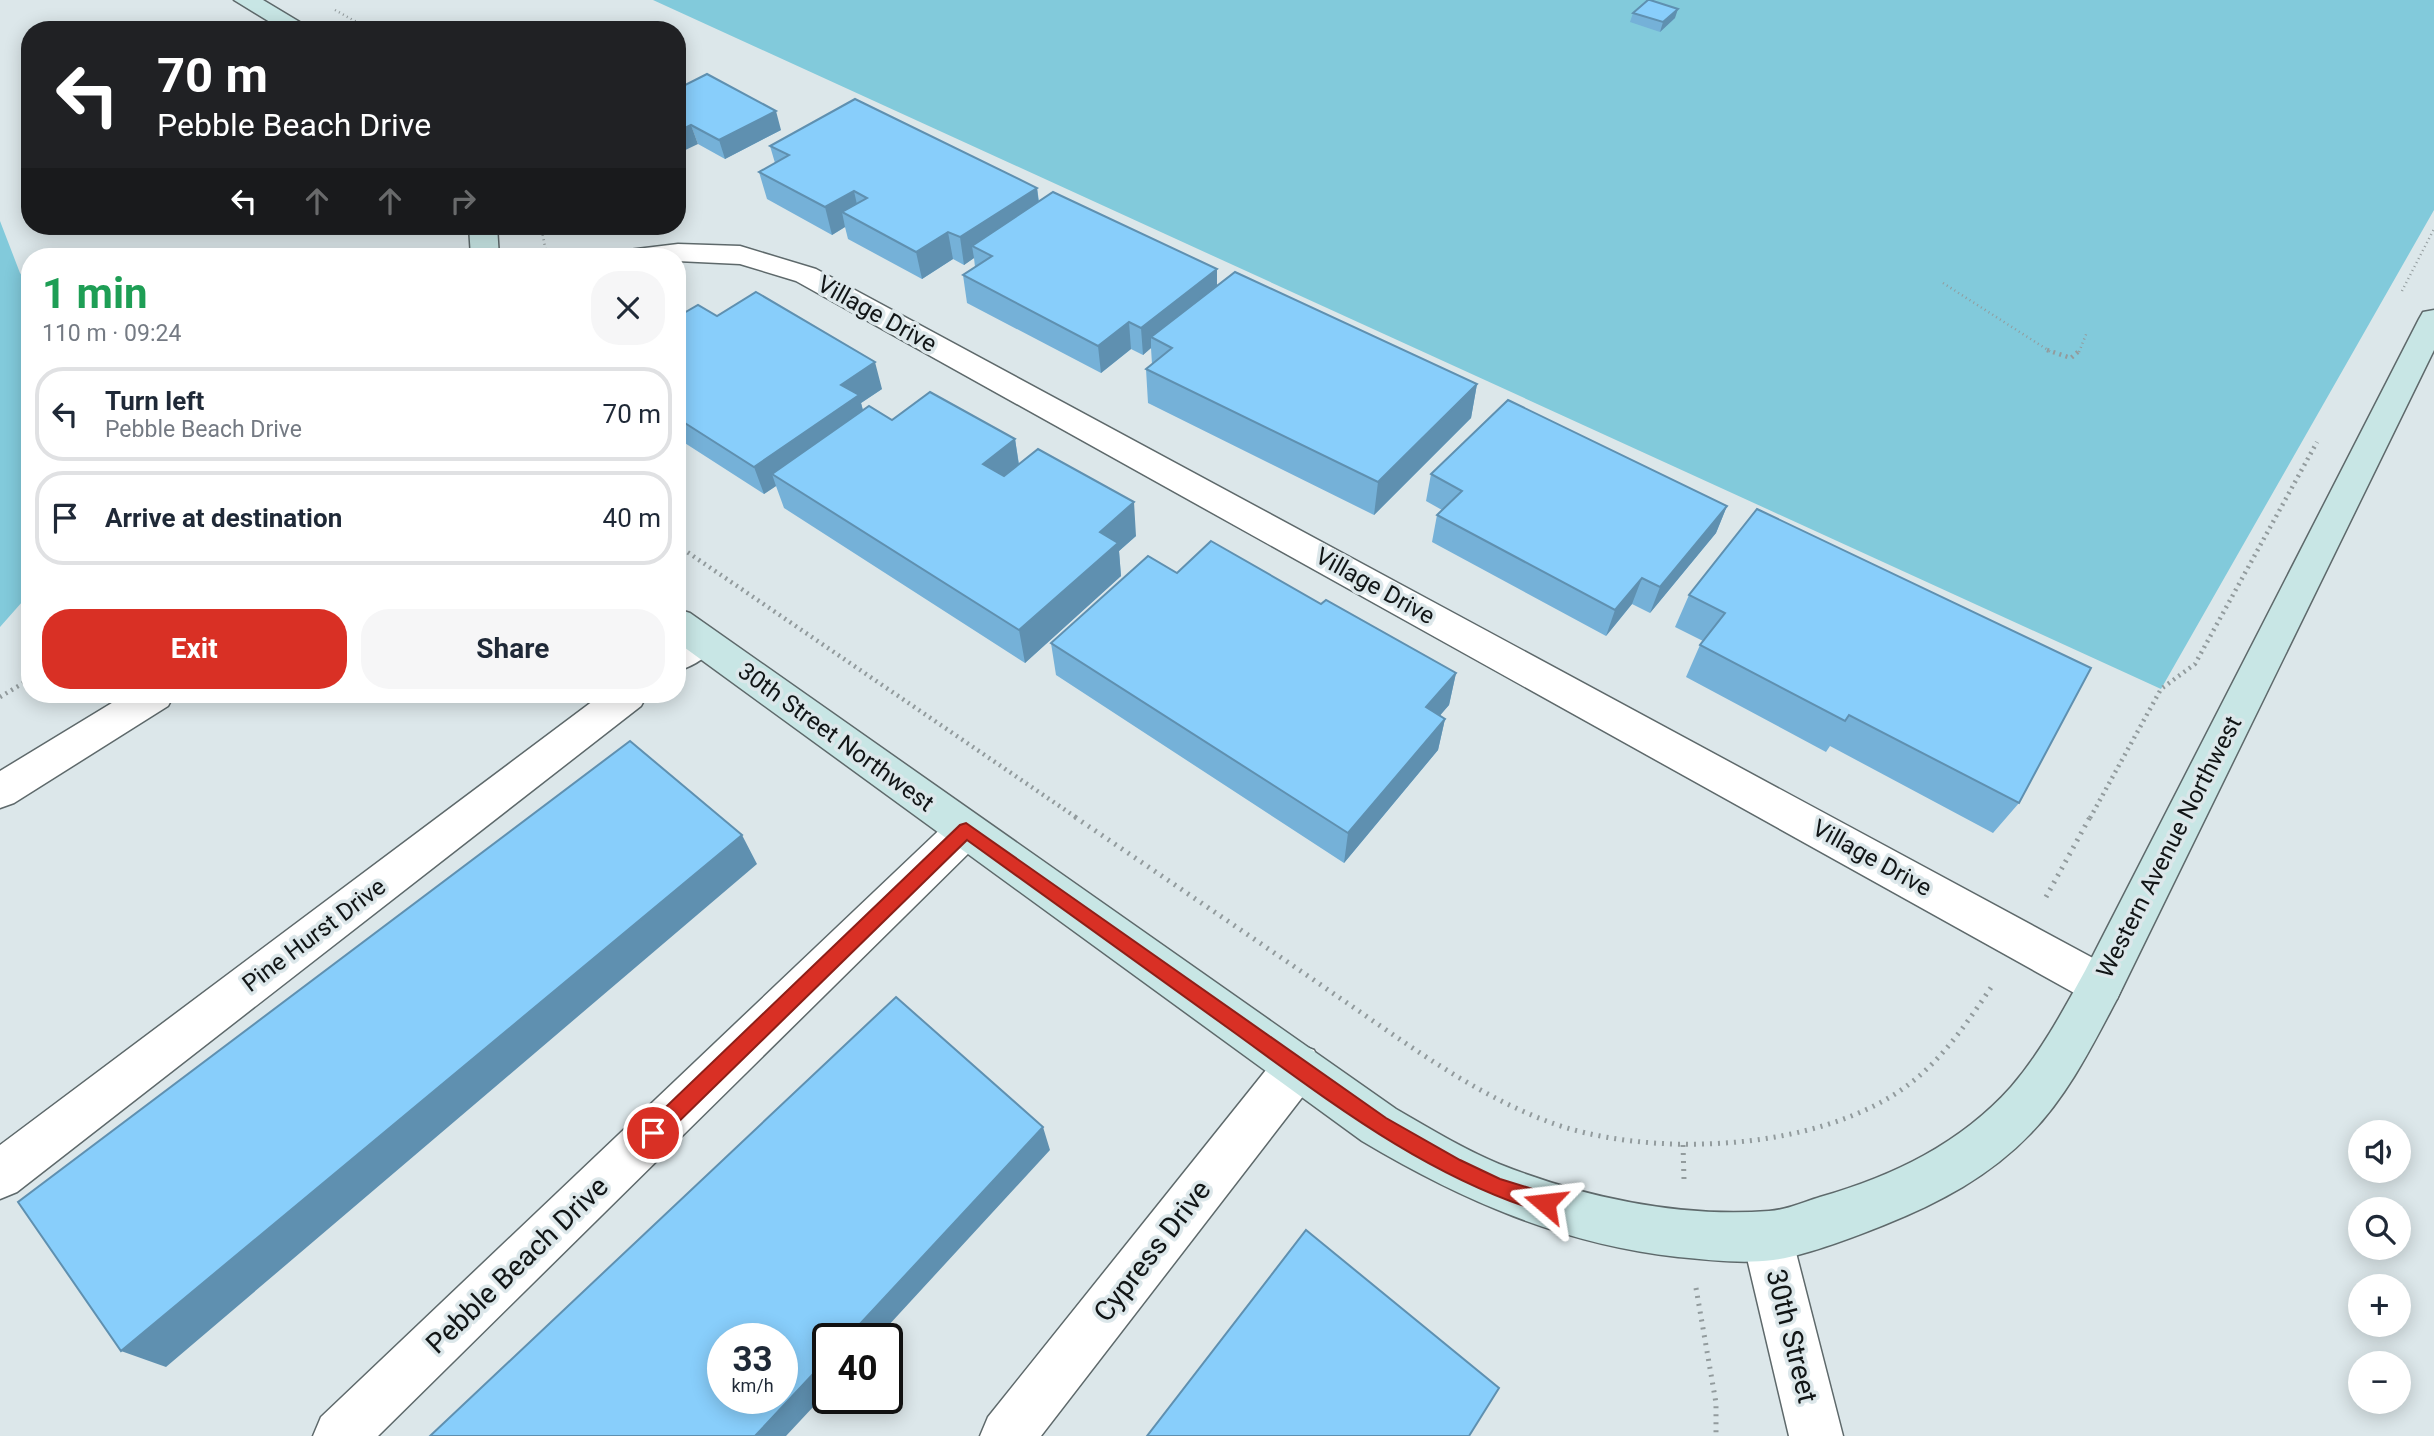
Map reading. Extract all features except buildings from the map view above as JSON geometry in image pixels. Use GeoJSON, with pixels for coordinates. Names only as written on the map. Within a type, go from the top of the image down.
{"type":"FeatureCollection","features":[{"type":"Feature","properties":{"kind":"street"},"geometry":{"type":"LineString","coordinates":[[246,0],[284,21]]}},
{"type":"Feature","properties":{"kind":"street","name":"Village Drive"},"geometry":{"type":"LineString","coordinates":[[686,252],[731,252],[758,257],[806,275],[2101,985]]}},
{"type":"Feature","properties":{"kind":"street","name":"Western Avenue Northwest"},"geometry":{"type":"LineString","coordinates":[[1767,1237],[1860,1212],[1924,1186],[1970,1154],[2014,1116],[2042,1083],[2074,1034],[2101,985],[2434,319]]}},
{"type":"Feature","properties":{"kind":"street","name":"30th Street Northwest"},"geometry":{"type":"LineString","coordinates":[[686,641],[966,830],[1379,1125],[1452,1167],[1497,1188],[1593,1217],[1659,1230],[1767,1237]]}},
{"type":"Feature","properties":{"kind":"street"},"geometry":{"type":"LineString","coordinates":[[0,791],[142,703]]}},
{"type":"Feature","properties":{"kind":"street","name":"Pine Hurst Drive"},"geometry":{"type":"LineString","coordinates":[[0,1175],[618,703]]}},
{"type":"Feature","properties":{"kind":"street","name":"Pebble Beach Drive"},"geometry":{"type":"LineString","coordinates":[[340,1436],[966,830]]}},
{"type":"Feature","properties":{"kind":"street","name":"Cypress Drive"},"geometry":{"type":"LineString","coordinates":[[1007,1436],[1298,1066]]}},
{"type":"Feature","properties":{"kind":"street","name":"30th Street"},"geometry":{"type":"LineString","coordinates":[[1767,1237],[1816,1436]]}},
{"type":"Feature","properties":{"kind":"path"},"geometry":{"type":"LineString","coordinates":[[327,6],[354,21]]}},
{"type":"Feature","properties":{"kind":"path"},"geometry":{"type":"LineString","coordinates":[[1943,283],[2001,317],[2028,340],[2053,355],[2071,358],[2079,353],[2087,332]]}},
{"type":"Feature","properties":{"kind":"path"},"geometry":{"type":"LineString","coordinates":[[686,551],[1440,1066],[1516,1109],[1582,1132],[1683,1145]]}},
{"type":"Feature","properties":{"kind":"path"},"geometry":{"type":"LineString","coordinates":[[0,697],[21,684]]}},
{"type":"Feature","properties":{"kind":"shaded area"},"geometry":{"type":"Polygon","coordinates":[[[653,0],[2434,0],[2434,210],[2161,689],[653,0]]]}},
{"type":"Feature","properties":{"kind":"shaded area"},"geometry":{"type":"Polygon","coordinates":[[[0,221],[21,274],[21,603],[0,627],[0,221]]]}},
{"type":"Feature","properties":{"kind":"route"},"geometry":{"type":"LineString","coordinates":[[653,1133],[966,830],[1379,1125],[1452,1167],[1497,1188],[1545,1203]]}}]}
